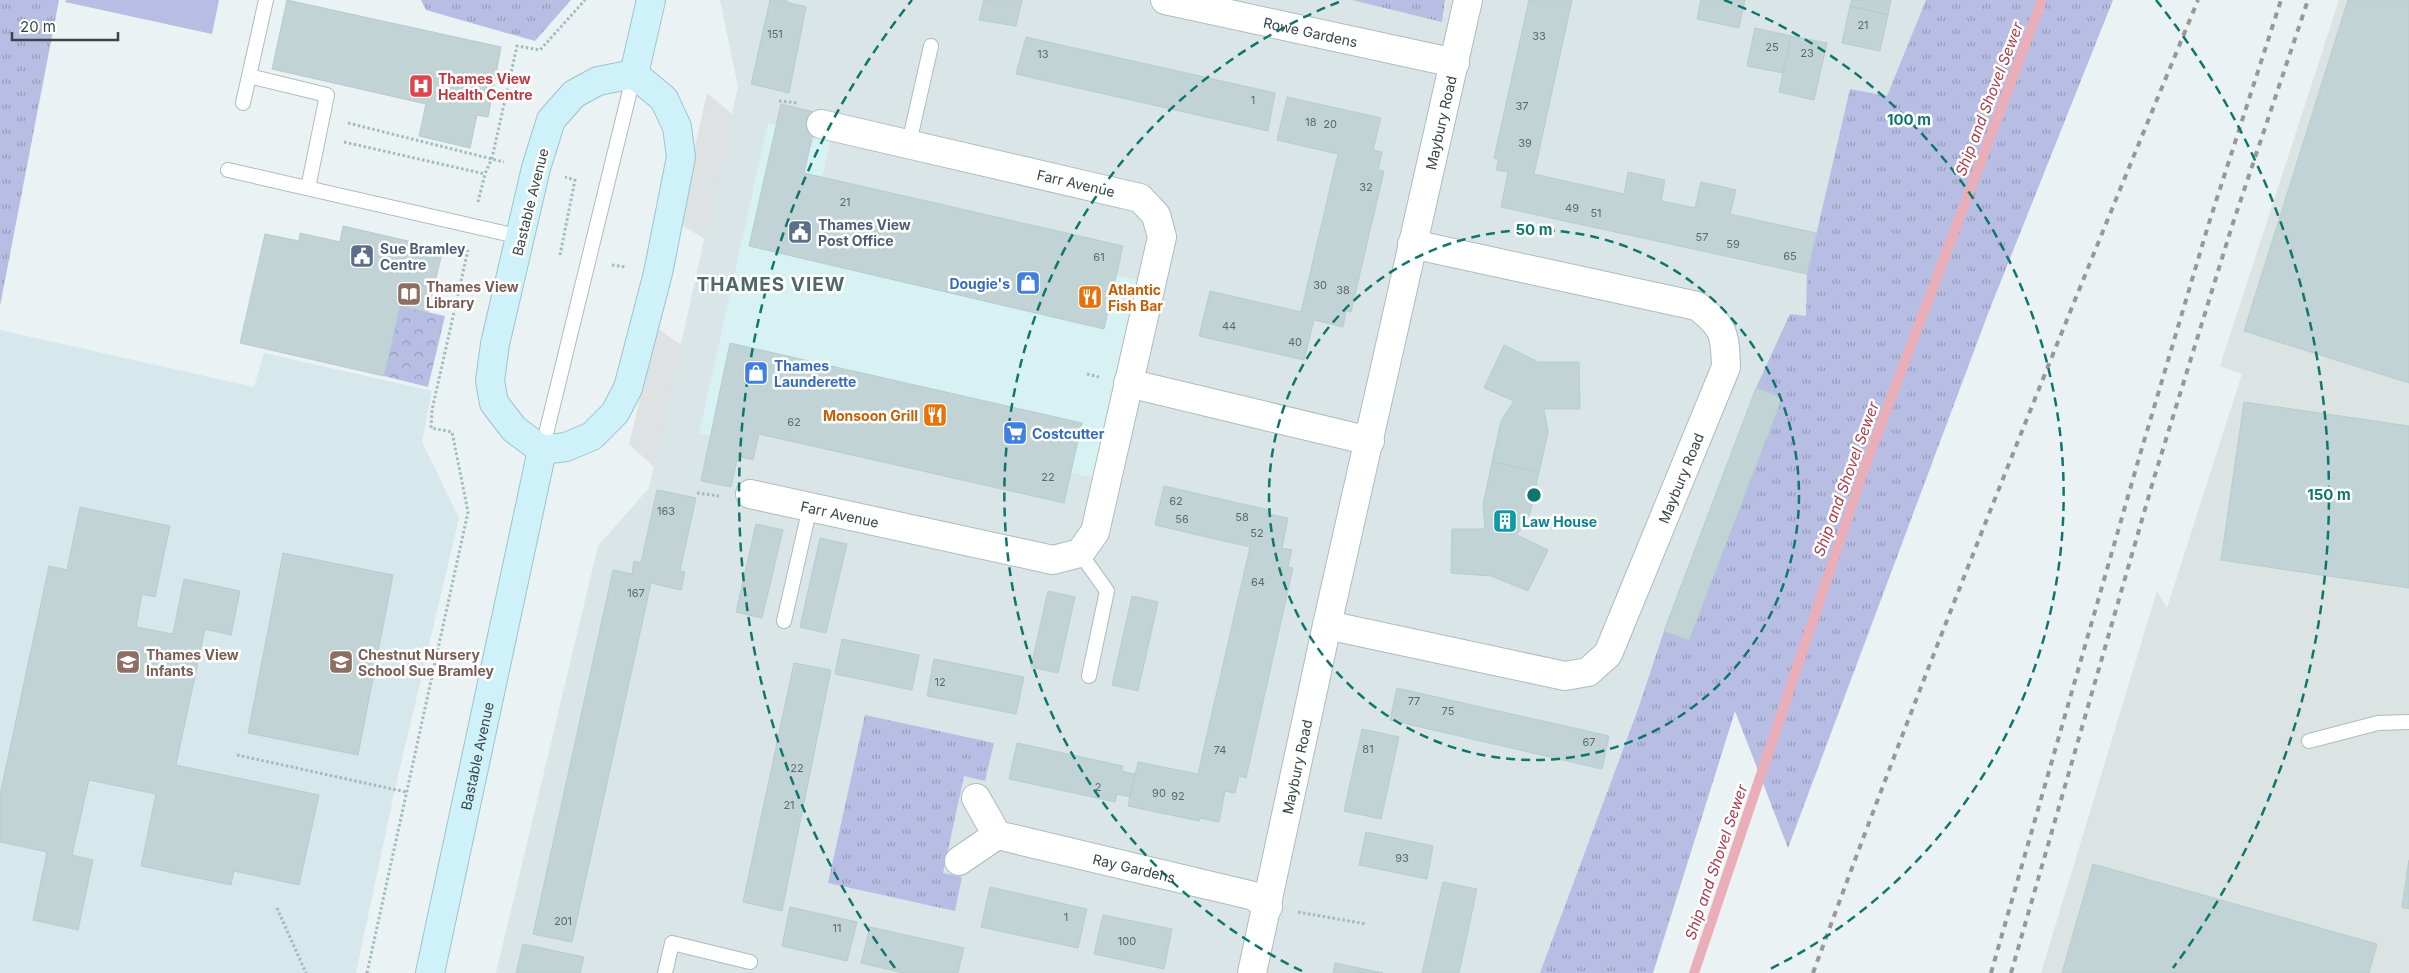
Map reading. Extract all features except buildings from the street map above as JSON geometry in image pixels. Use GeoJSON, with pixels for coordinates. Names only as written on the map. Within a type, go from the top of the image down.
{"type":"FeatureCollection","features":[{"type":"Feature","properties":{"kind":"street","name":"Bastable Avenue"},"geometry":{"type":"LineString","coordinates":[[430,973],[542,450],[514,429],[494,402],[490,381],[495,344],[536,168],[551,120],[574,94],[598,81],[634,74],[651,0]]}},
{"type":"Feature","properties":{"kind":"street","name":"Rowe Gardens"},"geometry":{"type":"LineString","coordinates":[[1165,0],[1454,63]]}},
{"type":"Feature","properties":{"kind":"street","name":"Maybury Road"},"geometry":{"type":"LineString","coordinates":[[1252,973],[1268,907],[1327,625],[1468,0]]}},
{"type":"Feature","properties":{"kind":"street"},"geometry":{"type":"LineString","coordinates":[[542,450],[566,447],[592,436],[615,413],[628,388],[658,273],[681,158],[677,127],[664,99],[634,74]]}},
{"type":"Feature","properties":{"kind":"street","name":"Farr Avenue"},"geometry":{"type":"LineString","coordinates":[[750,494],[1053,560],[1080,553],[1094,532],[1162,237],[1156,216],[1140,198],[821,124]]}},
{"type":"Feature","properties":{"kind":"street","name":"Maybury Road"},"geometry":{"type":"LineString","coordinates":[[1327,625],[1565,676],[1588,672],[1608,654],[1726,367],[1726,343],[1717,321],[1697,306],[1412,244]]}},
{"type":"Feature","properties":{"kind":"street"},"geometry":{"type":"LineString","coordinates":[[1128,383],[1370,441]]}},
{"type":"Feature","properties":{"kind":"street"},"geometry":{"type":"LineString","coordinates":[[959,862],[997,835],[976,798]]}},
{"type":"Feature","properties":{"kind":"street","name":"Ray Gardens"},"geometry":{"type":"LineString","coordinates":[[997,835],[1254,896],[1268,907]]}},
{"type":"Feature","properties":{"kind":"lane"},"geometry":{"type":"LineString","coordinates":[[243,103],[266,0]]}},
{"type":"Feature","properties":{"kind":"lane"},"geometry":{"type":"LineString","coordinates":[[909,143],[931,46]]}},
{"type":"Feature","properties":{"kind":"lane","name":"Bastable Avenue"},"geometry":{"type":"LineString","coordinates":[[542,450],[634,74]]}},
{"type":"Feature","properties":{"kind":"lane"},"geometry":{"type":"LineString","coordinates":[[249,76],[327,95],[308,188]]}},
{"type":"Feature","properties":{"kind":"lane"},"geometry":{"type":"LineString","coordinates":[[228,170],[521,237]]}},
{"type":"Feature","properties":{"kind":"lane"},"geometry":{"type":"LineString","coordinates":[[784,621],[810,507]]}},
{"type":"Feature","properties":{"kind":"lane"},"geometry":{"type":"LineString","coordinates":[[1080,553],[1107,591],[1089,676]]}},
{"type":"Feature","properties":{"kind":"lane"},"geometry":{"type":"LineString","coordinates":[[2309,741],[2378,723],[2409,722]]}},
{"type":"Feature","properties":{"kind":"lane"},"geometry":{"type":"LineString","coordinates":[[665,973],[672,943],[750,962]]}},
{"type":"Feature","properties":{"kind":"path"},"geometry":{"type":"LineString","coordinates":[[367,973],[468,512],[452,432],[431,428],[432,410],[473,226],[485,174],[492,158],[517,46],[540,50],[585,0]]}},
{"type":"Feature","properties":{"kind":"path"},"geometry":{"type":"LineString","coordinates":[[323,117],[510,164]]}},
{"type":"Feature","properties":{"kind":"path"},"geometry":{"type":"LineString","coordinates":[[319,137],[485,174]]}},
{"type":"Feature","properties":{"kind":"path"},"geometry":{"type":"LineString","coordinates":[[558,176],[576,180],[560,255]]}},
{"type":"Feature","properties":{"kind":"path"},"geometry":{"type":"LineString","coordinates":[[237,755],[406,792]]}},
{"type":"Feature","properties":{"kind":"path"},"geometry":{"type":"LineString","coordinates":[[1268,907],[1366,924]]}},
{"type":"Feature","properties":{"kind":"path"},"geometry":{"type":"LineString","coordinates":[[278,908],[306,973]]}},
{"type":"Feature","properties":{"kind":"shaded area"},"geometry":{"type":"Polygon","coordinates":[[[720,0],[2003,0],[1735,711],[1653,973],[496,973],[598,546],[649,488],[738,87],[720,0]]]}},
{"type":"Feature","properties":{"kind":"shaded area"},"geometry":{"type":"Polygon","coordinates":[[[2339,0],[2409,0],[2409,973],[2041,973],[2157,591],[2167,608],[2242,374],[2220,366],[2339,0]]]}},
{"type":"Feature","properties":{"kind":"shaded area"},"geometry":{"type":"Polygon","coordinates":[[[707,93],[733,115],[705,239],[678,223],[707,93]]]}},
{"type":"Feature","properties":{"kind":"shaded area"},"geometry":{"type":"Polygon","coordinates":[[[768,123],[831,137],[816,208],[1138,280],[1095,478],[764,404],[755,445],[699,433],[768,123]]]}},
{"type":"Feature","properties":{"kind":"shaded area"},"geometry":{"type":"Polygon","coordinates":[[[657,328],[681,345],[654,467],[629,444],[657,328]]]}},
{"type":"Feature","properties":{"kind":"shaded area","name":"Thames View Infants"},"geometry":{"type":"Polygon","coordinates":[[[0,330],[254,387],[264,353],[432,391],[422,442],[459,518],[395,789],[356,973],[0,973],[0,330]]]}},
{"type":"Feature","properties":{"kind":"green space"},"geometry":{"type":"Polygon","coordinates":[[[0,0],[59,0],[0,306],[0,0]]]}},
{"type":"Feature","properties":{"kind":"green space"},"geometry":{"type":"Polygon","coordinates":[[[66,0],[219,0],[212,34],[65,2],[66,0]]]}},
{"type":"Feature","properties":{"kind":"green space"},"geometry":{"type":"Polygon","coordinates":[[[421,0],[571,0],[535,41],[426,10],[421,0]]]}},
{"type":"Feature","properties":{"kind":"green space"},"geometry":{"type":"Polygon","coordinates":[[[1352,0],[1445,0],[1442,22],[1352,0]]]}},
{"type":"Feature","properties":{"kind":"green space"},"geometry":{"type":"Polygon","coordinates":[[[1926,0],[2113,0],[1989,311],[1788,848],[1735,711],[1653,973],[1540,973],[1637,712],[1664,631],[1689,640],[1782,398],[1756,388],[1790,314],[1806,316],[1807,274],[1850,89],[1887,96],[1926,0]]]}},
{"type":"Feature","properties":{"kind":"green space"},"geometry":{"type":"Polygon","coordinates":[[[400,306],[445,316],[428,387],[384,376],[400,306]]]}},
{"type":"Feature","properties":{"kind":"green space"},"geometry":{"type":"Polygon","coordinates":[[[865,715],[994,743],[985,781],[964,776],[943,873],[962,877],[955,911],[828,883],[865,715]]]}},
{"type":"Feature","properties":{"kind":"waterway","name":"Ship and Shovel Sewer"},"geometry":{"type":"LineString","coordinates":[[1694,973],[1863,472],[2042,0]]}},
{"type":"Feature","properties":{"kind":"railway"},"geometry":{"type":"LineString","coordinates":[[1813,973],[1952,606],[2198,0]]}},
{"type":"Feature","properties":{"kind":"railway"},"geometry":{"type":"LineString","coordinates":[[1991,973],[2139,458],[2208,226],[2281,0]]}},
{"type":"Feature","properties":{"kind":"railway"},"geometry":{"type":"LineString","coordinates":[[2011,973],[2154,478],[2232,226],[2308,0]]}},
{"type":"Feature","properties":{"kind":"place","name":"Thames View Health Centre"},"geometry":{"type":"Point","coordinates":[421,86]}},
{"type":"Feature","properties":{"kind":"place","name":"Thames View Post Office"},"geometry":{"type":"Point","coordinates":[800,232]}},
{"type":"Feature","properties":{"kind":"place","name":"Sue Bramley Centre"},"geometry":{"type":"Point","coordinates":[362,256]}},
{"type":"Feature","properties":{"kind":"place","name":"Dougie's"},"geometry":{"type":"Point","coordinates":[1028,283]}},
{"type":"Feature","properties":{"kind":"place","name":"Thames View Library"},"geometry":{"type":"Point","coordinates":[409,294]}},
{"type":"Feature","properties":{"kind":"place","name":"Atlantic Fish Bar"},"geometry":{"type":"Point","coordinates":[1090,297]}},
{"type":"Feature","properties":{"kind":"place","name":"Thames Launderette"},"geometry":{"type":"Point","coordinates":[756,373]}},
{"type":"Feature","properties":{"kind":"place","name":"Monsoon Grill"},"geometry":{"type":"Point","coordinates":[935,415]}},
{"type":"Feature","properties":{"kind":"place","name":"Costcutter"},"geometry":{"type":"Point","coordinates":[1015,433]}},
{"type":"Feature","properties":{"kind":"place","name":"Law House"},"geometry":{"type":"Point","coordinates":[1505,521]}},
{"type":"Feature","properties":{"kind":"place","name":"Thames View Infants"},"geometry":{"type":"Point","coordinates":[128,662]}},
{"type":"Feature","properties":{"kind":"place","name":"Chestnut Nursery School Sue Bramley"},"geometry":{"type":"Point","coordinates":[341,662]}},
{"type":"Feature","properties":{"kind":"district","name":"THAMES VIEW"},"geometry":{"type":"Point","coordinates":[771,284]}}]}
